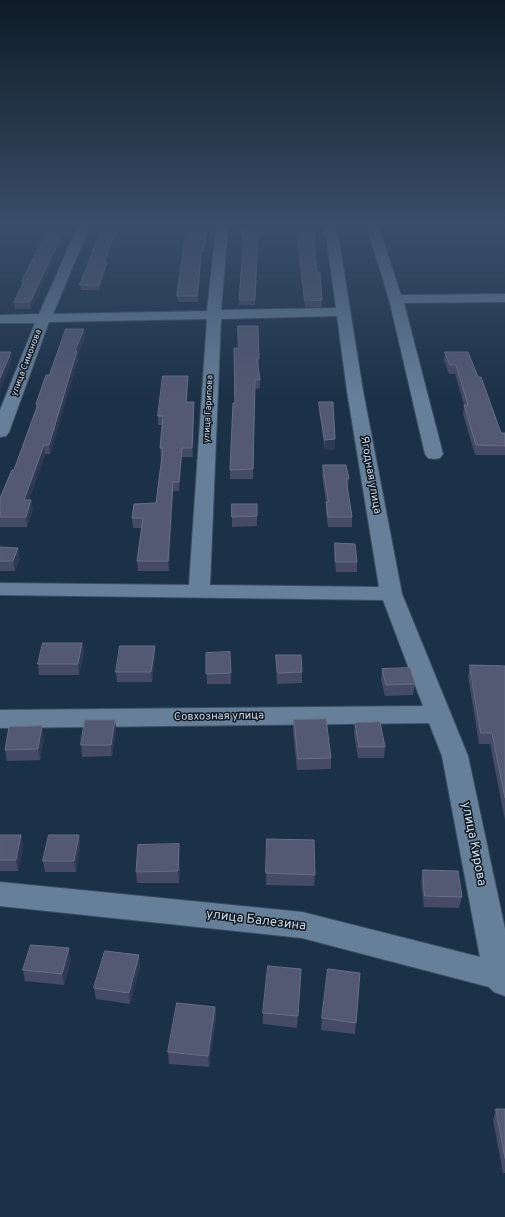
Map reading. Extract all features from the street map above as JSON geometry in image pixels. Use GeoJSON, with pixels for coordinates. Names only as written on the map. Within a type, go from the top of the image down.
{"type":"FeatureCollection","features":[{"type":"Feature","properties":{"kind":"street","name":"улица Симонова"},"geometry":{"type":"LineString","coordinates":[[0,432],[58,285]]}},
{"type":"Feature","properties":{"kind":"street","name":"улица Гарипова"},"geometry":{"type":"LineString","coordinates":[[199,591],[217,285]]}},
{"type":"Feature","properties":{"kind":"street","name":"Ягодная улица"},"geometry":{"type":"LineString","coordinates":[[339,285],[391,594],[438,714]]}},
{"type":"Feature","properties":{"kind":"street"},"geometry":{"type":"LineString","coordinates":[[391,285],[434,454]]}},
{"type":"Feature","properties":{"kind":"street"},"geometry":{"type":"LineString","coordinates":[[396,299],[505,298]]}},
{"type":"Feature","properties":{"kind":"street"},"geometry":{"type":"LineString","coordinates":[[0,319],[343,312]]}},
{"type":"Feature","properties":{"kind":"street"},"geometry":{"type":"LineString","coordinates":[[0,589],[391,594]]}},
{"type":"Feature","properties":{"kind":"street","name":"Совхозная улица"},"geometry":{"type":"LineString","coordinates":[[0,719],[438,714]]}},
{"type":"Feature","properties":{"kind":"street","name":"улица Кирова"},"geometry":{"type":"LineString","coordinates":[[438,714],[455,756],[502,979]]}},
{"type":"Feature","properties":{"kind":"street","name":"улица Балезина"},"geometry":{"type":"LineString","coordinates":[[0,894],[302,925],[502,979]]}},
{"type":"Feature","properties":{"kind":"building"},"geometry":{"type":"Polygon","coordinates":[[[22,285],[38,285],[30,302],[14,302],[22,285]]]}},
{"type":"Feature","properties":{"kind":"building"},"geometry":{"type":"Polygon","coordinates":[[[179,285],[198,285],[197,296],[177,296],[179,285]]]}},
{"type":"Feature","properties":{"kind":"building"},"geometry":{"type":"Polygon","coordinates":[[[240,285],[256,285],[255,300],[239,300],[240,285]]]}},
{"type":"Feature","properties":{"kind":"building"},"geometry":{"type":"Polygon","coordinates":[[[303,285],[321,285],[322,300],[305,301],[303,285]]]}},
{"type":"Feature","properties":{"kind":"building"},"geometry":{"type":"Polygon","coordinates":[[[238,326],[258,326],[259,359],[257,359],[260,380],[255,380],[253,469],[230,470],[233,403],[235,403],[234,348],[238,348],[238,326]]]}},
{"type":"Feature","properties":{"kind":"building"},"geometry":{"type":"Polygon","coordinates":[[[66,329],[84,329],[75,351],[77,351],[49,445],[44,445],[24,500],[31,500],[26,517],[0,517],[0,498],[12,470],[14,470],[38,404],[36,404],[46,375],[49,375],[66,329]]]}},
{"type":"Feature","properties":{"kind":"building"},"geometry":{"type":"Polygon","coordinates":[[[0,352],[11,352],[0,378],[0,352]]]}},
{"type":"Feature","properties":{"kind":"building"},"geometry":{"type":"Polygon","coordinates":[[[445,352],[468,352],[478,377],[481,377],[501,433],[505,433],[505,446],[476,445],[464,405],[468,405],[456,365],[450,365],[445,352]]]}},
{"type":"Feature","properties":{"kind":"building"},"geometry":{"type":"Polygon","coordinates":[[[163,376],[188,376],[186,402],[194,402],[192,448],[182,448],[179,482],[173,482],[168,561],[137,561],[143,518],[132,518],[134,504],[156,503],[163,448],[160,448],[163,416],[158,416],[163,376]]]}},
{"type":"Feature","properties":{"kind":"building"},"geometry":{"type":"Polygon","coordinates":[[[319,402],[333,402],[335,439],[325,440],[319,402]]]}},
{"type":"Feature","properties":{"kind":"building"},"geometry":{"type":"Polygon","coordinates":[[[323,465],[346,465],[349,479],[346,479],[352,517],[328,517],[326,502],[328,502],[323,465]]]}},
{"type":"Feature","properties":{"kind":"building"},"geometry":{"type":"Polygon","coordinates":[[[232,504],[257,504],[257,516],[232,517],[232,504]]]}},
{"type":"Feature","properties":{"kind":"building"},"geometry":{"type":"Polygon","coordinates":[[[335,543],[355,544],[357,562],[336,562],[335,543]]]}},
{"type":"Feature","properties":{"kind":"building"},"geometry":{"type":"Polygon","coordinates":[[[0,547],[18,548],[13,561],[0,561],[0,547]]]}},
{"type":"Feature","properties":{"kind":"building"},"geometry":{"type":"Polygon","coordinates":[[[43,643],[82,643],[78,664],[38,664],[43,643]]]}},
{"type":"Feature","properties":{"kind":"building"},"geometry":{"type":"Polygon","coordinates":[[[120,646],[155,646],[151,672],[116,672],[120,646]]]}},
{"type":"Feature","properties":{"kind":"building"},"geometry":{"type":"Polygon","coordinates":[[[230,652],[231,673],[206,674],[206,653],[230,652]]]}},
{"type":"Feature","properties":{"kind":"building"},"geometry":{"type":"Polygon","coordinates":[[[276,655],[301,655],[302,672],[278,673],[276,655]]]}},
{"type":"Feature","properties":{"kind":"building"},"geometry":{"type":"Polygon","coordinates":[[[470,665],[505,666],[505,798],[492,733],[481,733],[470,665]]]}},
{"type":"Feature","properties":{"kind":"building"},"geometry":{"type":"Polygon","coordinates":[[[410,668],[415,684],[386,685],[382,669],[410,668]]]}},
{"type":"Feature","properties":{"kind":"building"},"geometry":{"type":"Polygon","coordinates":[[[326,719],[331,758],[298,759],[294,720],[326,719]]]}},
{"type":"Feature","properties":{"kind":"building"},"geometry":{"type":"Polygon","coordinates":[[[85,720],[115,720],[111,745],[81,745],[85,720]]]}},
{"type":"Feature","properties":{"kind":"building"},"geometry":{"type":"Polygon","coordinates":[[[380,722],[385,747],[359,747],[355,723],[380,722]]]}},
{"type":"Feature","properties":{"kind":"building"},"geometry":{"type":"Polygon","coordinates":[[[42,726],[38,749],[5,750],[9,727],[42,726]]]}},
{"type":"Feature","properties":{"kind":"building"},"geometry":{"type":"Polygon","coordinates":[[[0,835],[21,835],[16,860],[0,860],[0,835]]]}},
{"type":"Feature","properties":{"kind":"building"},"geometry":{"type":"Polygon","coordinates":[[[49,835],[79,835],[74,861],[43,861],[49,835]]]}},
{"type":"Feature","properties":{"kind":"building"},"geometry":{"type":"Polygon","coordinates":[[[267,839],[314,840],[315,875],[266,873],[267,839]]]}},
{"type":"Feature","properties":{"kind":"building"},"geometry":{"type":"Polygon","coordinates":[[[179,844],[178,871],[136,872],[138,845],[179,844]]]}},
{"type":"Feature","properties":{"kind":"building"},"geometry":{"type":"Polygon","coordinates":[[[423,870],[458,871],[462,897],[425,896],[423,870]]]}},
{"type":"Feature","properties":{"kind":"building"},"geometry":{"type":"Polygon","coordinates":[[[31,945],[69,948],[62,974],[23,970],[31,945]]]}},
{"type":"Feature","properties":{"kind":"building"},"geometry":{"type":"Polygon","coordinates":[[[105,951],[139,955],[129,993],[94,988],[105,951]]]}},
{"type":"Feature","properties":{"kind":"building"},"geometry":{"type":"Polygon","coordinates":[[[268,966],[301,969],[298,1016],[263,1013],[268,966]]]}},
{"type":"Feature","properties":{"kind":"building"},"geometry":{"type":"Polygon","coordinates":[[[328,969],[360,973],[356,1023],[322,1018],[328,969]]]}},
{"type":"Feature","properties":{"kind":"building"},"geometry":{"type":"Polygon","coordinates":[[[177,1003],[215,1007],[208,1056],[168,1052],[177,1003]]]}},
{"type":"Feature","properties":{"kind":"building"},"geometry":{"type":"Polygon","coordinates":[[[496,1109],[505,1109],[505,1158],[496,1109]]]}}]}
